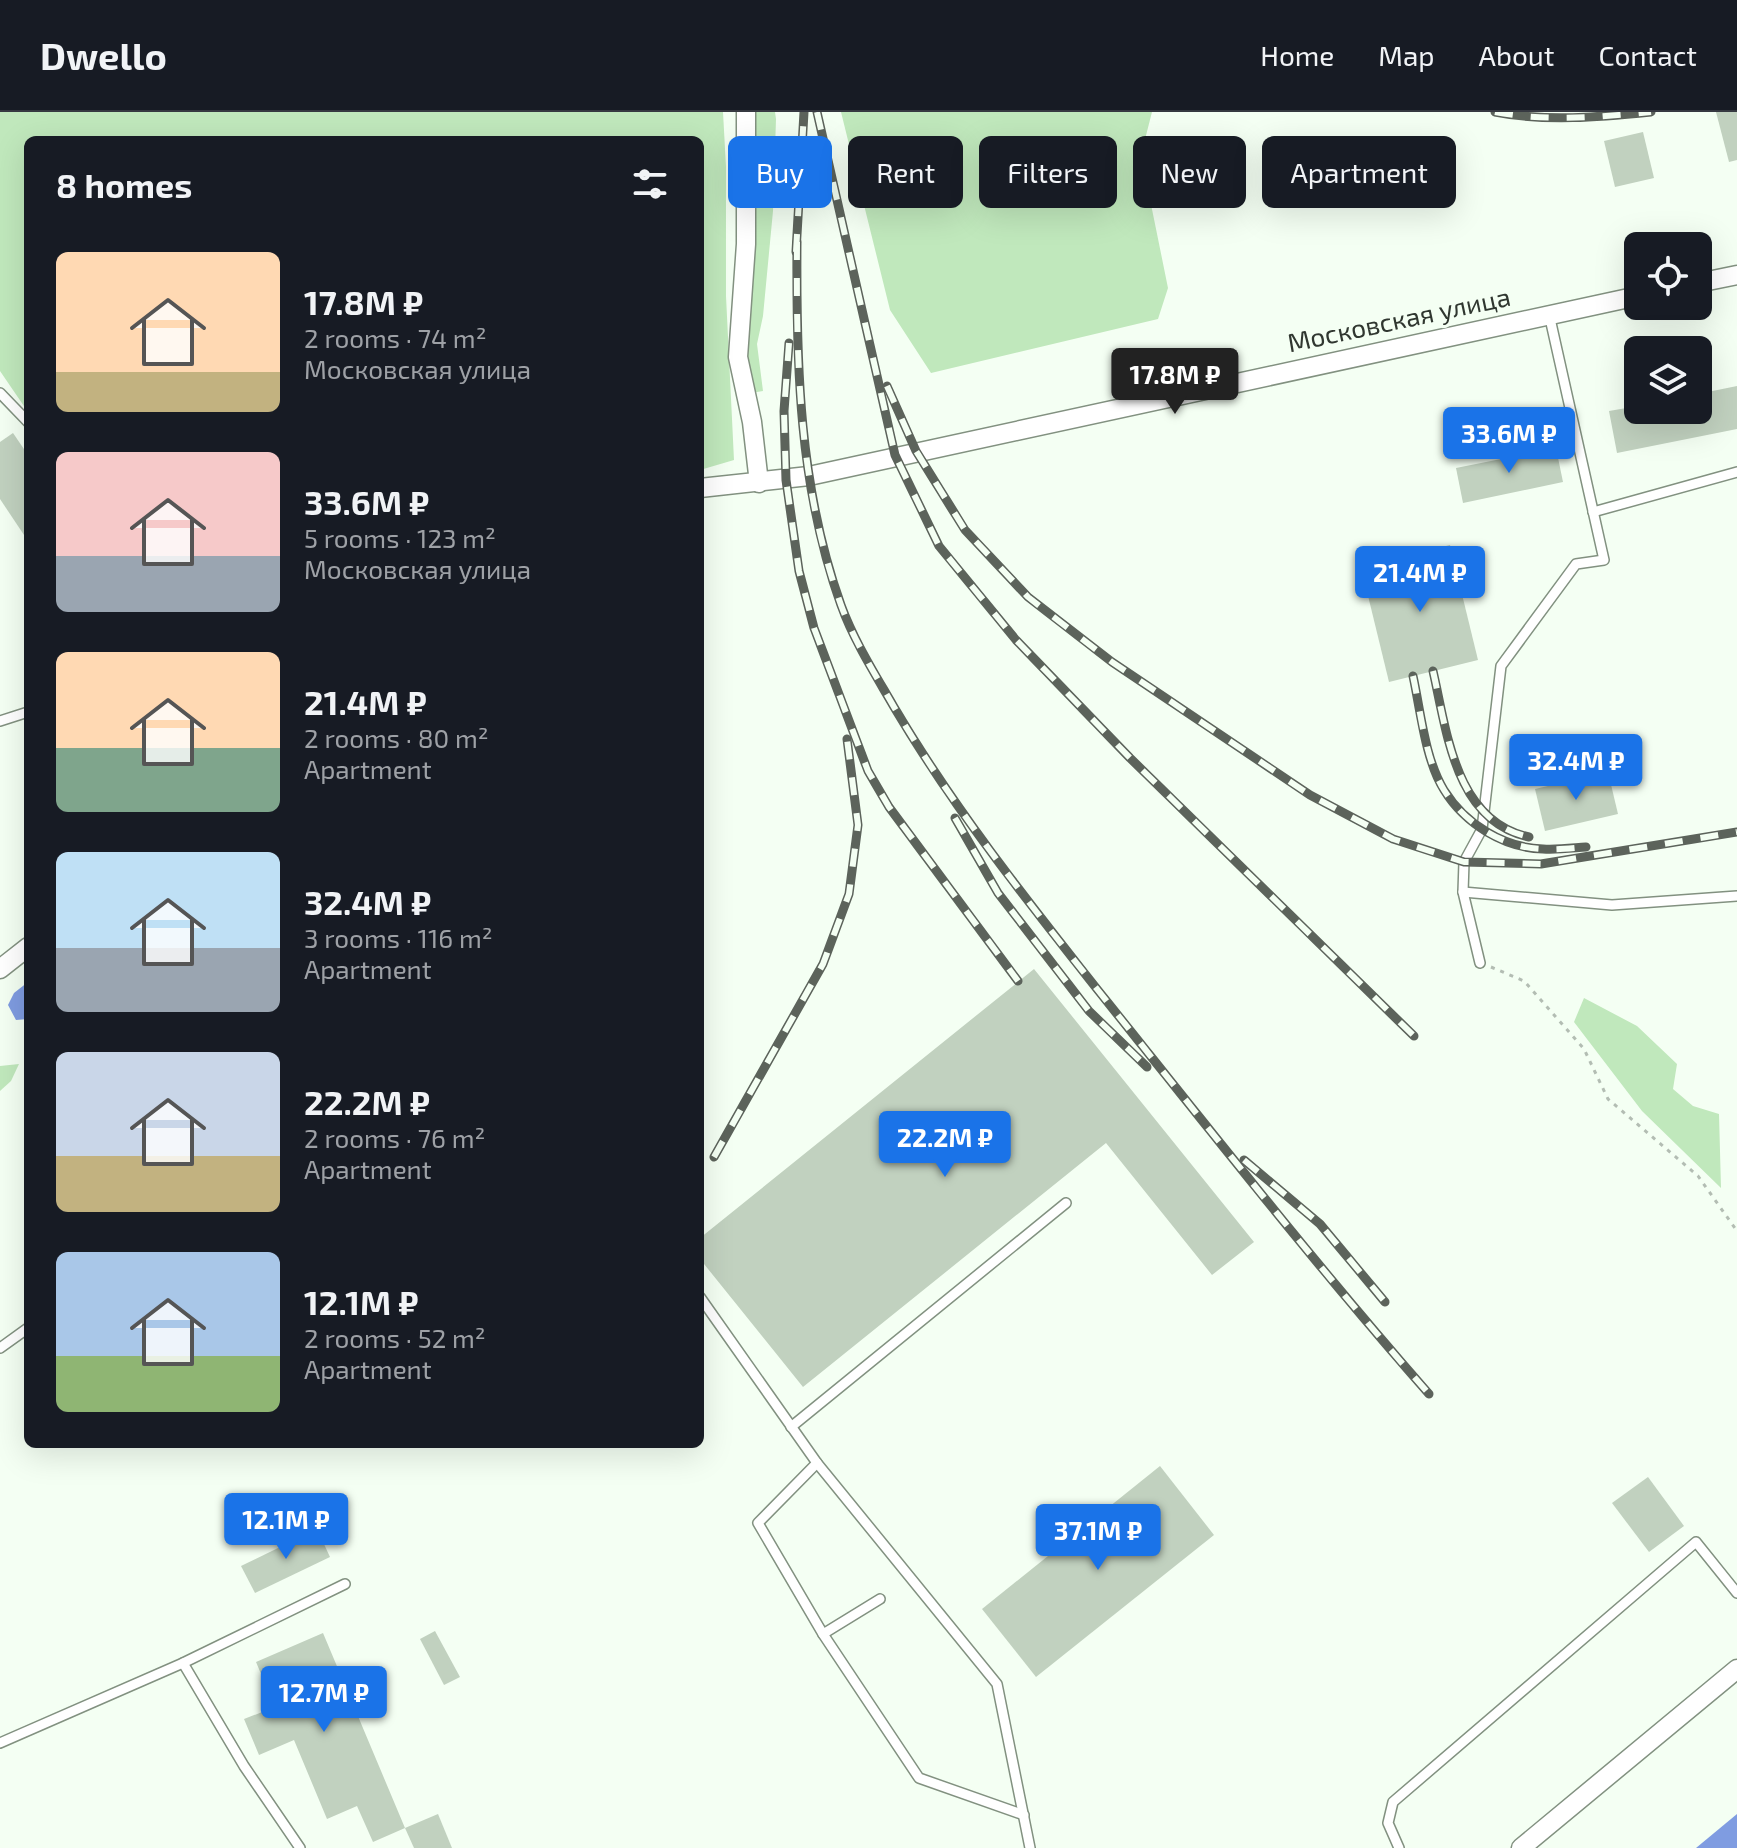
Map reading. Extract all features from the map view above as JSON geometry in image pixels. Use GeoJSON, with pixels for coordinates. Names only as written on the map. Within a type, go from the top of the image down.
{"type":"FeatureCollection","features":[{"type":"Feature","properties":{"kind":"street"},"geometry":{"type":"LineString","coordinates":[[746,112],[746,244],[738,357],[752,422],[759,483]]}},
{"type":"Feature","properties":{"kind":"street"},"geometry":{"type":"LineString","coordinates":[[1712,280],[1737,275]]}},
{"type":"Feature","properties":{"kind":"street","name":"Московская улица"},"geometry":{"type":"LineString","coordinates":[[704,488],[809,476],[1624,299]]}},
{"type":"Feature","properties":{"kind":"street"},"geometry":{"type":"LineString","coordinates":[[0,969],[24,950]]}},
{"type":"Feature","properties":{"kind":"street"},"geometry":{"type":"LineString","coordinates":[[1521,1848],[1737,1669]]}},
{"type":"Feature","properties":{"kind":"lane"},"geometry":{"type":"LineString","coordinates":[[1480,963],[1463,892],[1464,862],[1482,829],[1501,666],[1576,564],[1604,560],[1549,314]]}},
{"type":"Feature","properties":{"kind":"lane"},"geometry":{"type":"LineString","coordinates":[[0,393],[24,418]]}},
{"type":"Feature","properties":{"kind":"lane"},"geometry":{"type":"LineString","coordinates":[[1593,512],[1737,472]]}},
{"type":"Feature","properties":{"kind":"lane"},"geometry":{"type":"LineString","coordinates":[[0,721],[24,713]]}},
{"type":"Feature","properties":{"kind":"lane"},"geometry":{"type":"LineString","coordinates":[[1463,892],[1612,905],[1737,896]]}},
{"type":"Feature","properties":{"kind":"lane"},"geometry":{"type":"LineString","coordinates":[[791,1427],[1066,1203]]}},
{"type":"Feature","properties":{"kind":"lane"},"geometry":{"type":"LineString","coordinates":[[704,1303],[817,1463],[997,1684],[1030,1848]]}},
{"type":"Feature","properties":{"kind":"lane"},"geometry":{"type":"LineString","coordinates":[[0,1348],[24,1331]]}},
{"type":"Feature","properties":{"kind":"lane"},"geometry":{"type":"LineString","coordinates":[[817,1463],[758,1523],[823,1634],[919,1778],[1024,1815]]}},
{"type":"Feature","properties":{"kind":"lane"},"geometry":{"type":"LineString","coordinates":[[1399,1848],[1388,1823],[1393,1802],[1696,1542],[1737,1593]]}},
{"type":"Feature","properties":{"kind":"lane"},"geometry":{"type":"LineString","coordinates":[[0,1743],[183,1663],[345,1584]]}},
{"type":"Feature","properties":{"kind":"lane"},"geometry":{"type":"LineString","coordinates":[[823,1634],[880,1599]]}},
{"type":"Feature","properties":{"kind":"lane"},"geometry":{"type":"LineString","coordinates":[[183,1663],[244,1766],[300,1848]]}},
{"type":"Feature","properties":{"kind":"path"},"geometry":{"type":"LineString","coordinates":[[1480,963],[1524,981],[1584,1049],[1608,1099],[1698,1176],[1737,1231]]}},
{"type":"Feature","properties":{"kind":"green space"},"geometry":{"type":"Polygon","coordinates":[[[0,112],[723,112],[726,296],[734,460],[704,469],[704,136],[24,136],[24,406],[0,371],[0,112]]]}},
{"type":"Feature","properties":{"kind":"green space"},"geometry":{"type":"Polygon","coordinates":[[[755,112],[775,112],[775,136],[754,136],[755,112]]]}},
{"type":"Feature","properties":{"kind":"green space"},"geometry":{"type":"Polygon","coordinates":[[[841,112],[1152,112],[1146,136],[1133,136],[1133,208],[1152,208],[1168,288],[1158,319],[931,373],[890,310],[865,208],[963,208],[963,136],[848,136],[848,140],[841,112]]]}},
{"type":"Feature","properties":{"kind":"green space"},"geometry":{"type":"Polygon","coordinates":[[[751,208],[773,208],[763,316],[757,344],[763,391],[751,393],[745,364],[751,208]]]}},
{"type":"Feature","properties":{"kind":"green space"},"geometry":{"type":"Polygon","coordinates":[[[1584,998],[1637,1026],[1677,1064],[1673,1089],[1693,1106],[1719,1114],[1721,1188],[1642,1111],[1574,1022],[1584,998]]]}},
{"type":"Feature","properties":{"kind":"green space"},"geometry":{"type":"Polygon","coordinates":[[[19,1064],[11,1081],[0,1091],[0,1066],[19,1064]]]}},
{"type":"Feature","properties":{"kind":"water"},"geometry":{"type":"Polygon","coordinates":[[[24,985],[24,1019],[16,1020],[8,1005],[14,993],[24,985]]]}},
{"type":"Feature","properties":{"kind":"water"},"geometry":{"type":"Polygon","coordinates":[[[1737,1814],[1737,1848],[1696,1848],[1737,1814]]]}},
{"type":"Feature","properties":{"kind":"building"},"geometry":{"type":"Polygon","coordinates":[[[1716,112],[1737,112],[1737,160],[1729,162],[1716,112]]]}},
{"type":"Feature","properties":{"kind":"building"},"geometry":{"type":"Polygon","coordinates":[[[1643,132],[1654,178],[1615,187],[1604,141],[1643,132]]]}},
{"type":"Feature","properties":{"kind":"building"},"geometry":{"type":"Polygon","coordinates":[[[1737,386],[1737,429],[1617,453],[1609,411],[1624,408],[1624,424],[1712,424],[1712,391],[1737,386]]]}},
{"type":"Feature","properties":{"kind":"building"},"geometry":{"type":"Polygon","coordinates":[[[13,433],[24,449],[24,535],[0,499],[0,442],[13,433]]]}},
{"type":"Feature","properties":{"kind":"building"},"geometry":{"type":"Polygon","coordinates":[[[1556,448],[1563,482],[1463,503],[1456,468],[1556,448]]]}},
{"type":"Feature","properties":{"kind":"building"},"geometry":{"type":"Polygon","coordinates":[[[1450,545],[1478,660],[1389,682],[1361,567],[1450,545]]]}},
{"type":"Feature","properties":{"kind":"building"},"geometry":{"type":"Polygon","coordinates":[[[1608,772],[1618,814],[1545,831],[1535,789],[1608,772]]]}},
{"type":"Feature","properties":{"kind":"building"},"geometry":{"type":"Polygon","coordinates":[[[1034,969],[1254,1242],[1212,1275],[1106,1143],[803,1387],[704,1264],[704,1235],[1034,969]]]}},
{"type":"Feature","properties":{"kind":"building"},"geometry":{"type":"Polygon","coordinates":[[[1160,1466],[1214,1535],[1036,1677],[982,1609],[1160,1466]]]}},
{"type":"Feature","properties":{"kind":"building"},"geometry":{"type":"Polygon","coordinates":[[[1648,1477],[1684,1526],[1649,1552],[1612,1503],[1648,1477]]]}},
{"type":"Feature","properties":{"kind":"building"},"geometry":{"type":"Polygon","coordinates":[[[317,1529],[330,1557],[255,1593],[241,1566],[317,1529]]]}},
{"type":"Feature","properties":{"kind":"building"},"geometry":{"type":"Polygon","coordinates":[[[435,1631],[460,1677],[444,1685],[420,1639],[435,1631]]]}},
{"type":"Feature","properties":{"kind":"building"},"geometry":{"type":"Polygon","coordinates":[[[323,1633],[405,1828],[373,1842],[357,1806],[327,1819],[294,1740],[259,1755],[244,1719],[275,1707],[256,1662],[323,1633]]]}},
{"type":"Feature","properties":{"kind":"building"},"geometry":{"type":"Polygon","coordinates":[[[438,1814],[452,1848],[414,1848],[405,1828],[438,1814]]]}},
{"type":"Feature","properties":{"kind":"railway"},"geometry":{"type":"LineString","coordinates":[[796,252],[804,112]]}},
{"type":"Feature","properties":{"kind":"railway"},"geometry":{"type":"LineString","coordinates":[[817,112],[895,455],[939,546],[1016,640],[1130,758],[1414,1036]]}},
{"type":"Feature","properties":{"kind":"railway"},"geometry":{"type":"LineString","coordinates":[[1495,112],[1553,118],[1651,112]]}},
{"type":"Feature","properties":{"kind":"railway"},"geometry":{"type":"LineString","coordinates":[[797,242],[799,380],[808,471],[827,561],[846,618],[865,657],[940,780],[1017,886],[1261,1193],[1429,1394]]}},
{"type":"Feature","properties":{"kind":"railway"},"geometry":{"type":"LineString","coordinates":[[789,343],[784,411],[786,480],[799,571],[814,628],[868,771],[889,807],[1018,981]]}},
{"type":"Feature","properties":{"kind":"railway"},"geometry":{"type":"LineString","coordinates":[[887,386],[916,451],[965,530],[1028,597],[1112,662],[1310,795],[1393,839],[1464,862],[1541,864],[1737,832]]}},
{"type":"Feature","properties":{"kind":"railway"},"geometry":{"type":"LineString","coordinates":[[1433,671],[1450,746],[1470,794],[1485,813],[1504,828],[1529,837]]}},
{"type":"Feature","properties":{"kind":"railway"},"geometry":{"type":"LineString","coordinates":[[1413,676],[1432,764],[1444,790],[1463,813],[1487,832],[1528,848],[1586,847]]}},
{"type":"Feature","properties":{"kind":"railway"},"geometry":{"type":"LineString","coordinates":[[714,1157],[823,964],[849,894],[858,825],[847,739]]}},
{"type":"Feature","properties":{"kind":"railway"},"geometry":{"type":"LineString","coordinates":[[955,818],[998,893],[1089,1011],[1147,1067]]}},
{"type":"Feature","properties":{"kind":"railway"},"geometry":{"type":"LineString","coordinates":[[1244,1160],[1320,1224],[1385,1302]]}}]}
